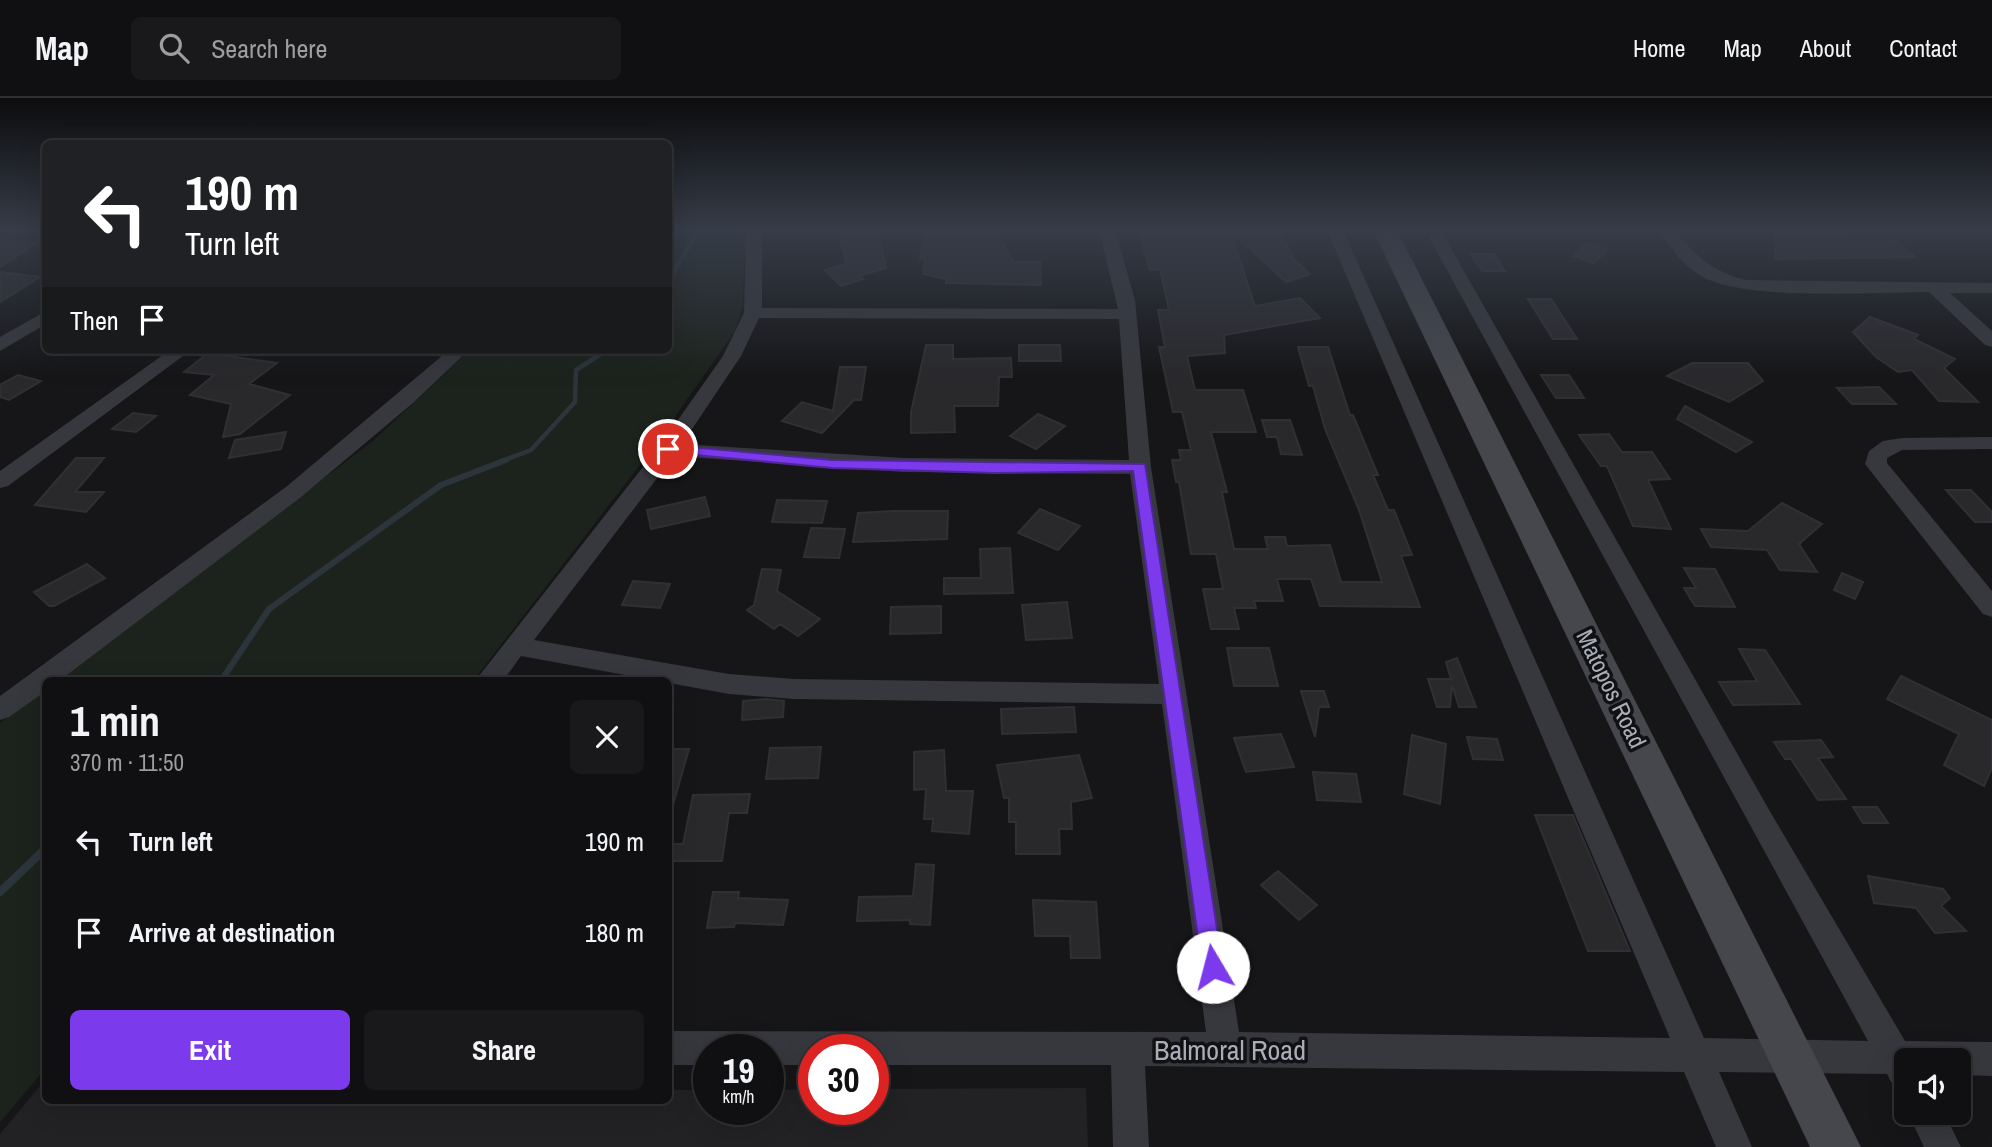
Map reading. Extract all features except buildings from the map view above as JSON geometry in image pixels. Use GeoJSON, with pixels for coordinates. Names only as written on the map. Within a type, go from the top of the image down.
{"type":"FeatureCollection","features":[{"type":"Feature","properties":{"kind":"main road","name":"Matopos Road"},"geometry":{"type":"LineString","coordinates":[[1409,279],[1836,1147]]}},
{"type":"Feature","properties":{"kind":"street"},"geometry":{"type":"LineString","coordinates":[[491,677],[668,449],[733,356],[753,313],[753,279]]}},
{"type":"Feature","properties":{"kind":"street"},"geometry":{"type":"LineString","coordinates":[[1119,279],[1127,314],[1140,467],[1171,694],[1225,1049]]}},
{"type":"Feature","properties":{"kind":"street"},"geometry":{"type":"LineString","coordinates":[[1356,279],[1734,1147]]}},
{"type":"Feature","properties":{"kind":"street"},"geometry":{"type":"LineString","coordinates":[[1460,279],[1758,817],[1894,1053]]}},
{"type":"Feature","properties":{"kind":"street"},"geometry":{"type":"LineString","coordinates":[[1723,279],[1746,285],[1992,288]]}},
{"type":"Feature","properties":{"kind":"street"},"geometry":{"type":"LineString","coordinates":[[1934,288],[1992,341]]}},
{"type":"Feature","properties":{"kind":"street"},"geometry":{"type":"LineString","coordinates":[[753,313],[1127,314]]}},
{"type":"Feature","properties":{"kind":"street"},"geometry":{"type":"LineString","coordinates":[[0,345],[42,319]]}},
{"type":"Feature","properties":{"kind":"street"},"geometry":{"type":"LineString","coordinates":[[0,481],[176,354]]}},
{"type":"Feature","properties":{"kind":"street"},"geometry":{"type":"LineString","coordinates":[[45,677],[302,487],[356,444],[456,354]]}},
{"type":"Feature","properties":{"kind":"street"},"geometry":{"type":"LineString","coordinates":[[1992,443],[1902,444],[1890,446],[1876,456],[1876,464],[1992,608]]}},
{"type":"Feature","properties":{"kind":"street"},"geometry":{"type":"LineString","coordinates":[[668,449],[832,464],[1014,469],[1140,467]]}},
{"type":"Feature","properties":{"kind":"street"},"geometry":{"type":"LineString","coordinates":[[516,646],[729,684],[794,689],[1171,694]]}},
{"type":"Feature","properties":{"kind":"street"},"geometry":{"type":"LineString","coordinates":[[0,710],[42,679]]}},
{"type":"Feature","properties":{"kind":"street","name":"Balmoral Road"},"geometry":{"type":"LineString","coordinates":[[672,1048],[1225,1049],[1792,1059],[1894,1066]]}},
{"type":"Feature","properties":{"kind":"street"},"geometry":{"type":"LineString","coordinates":[[1127,1050],[1131,1147]]}},
{"type":"Feature","properties":{"kind":"street","name":"Balmoral Road"},"geometry":{"type":"LineString","coordinates":[[1971,1061],[1992,1059]]}},
{"type":"Feature","properties":{"kind":"street"},"geometry":{"type":"LineString","coordinates":[[1932,1125],[1943,1147]]}},
{"type":"Feature","properties":{"kind":"shaded area"},"geometry":{"type":"Polygon","coordinates":[[[672,279],[744,279],[743,306],[735,331],[653,448],[476,677],[61,677],[373,441],[466,354],[672,354],[672,279]]]}},
{"type":"Feature","properties":{"kind":"shaded area"},"geometry":{"type":"Polygon","coordinates":[[[42,691],[42,1073],[0,1122],[0,723],[42,691]]]}},
{"type":"Feature","properties":{"kind":"shaded area"},"geometry":{"type":"Polygon","coordinates":[[[42,1084],[42,1104],[672,1104],[672,1090],[693,1090],[693,1125],[784,1125],[784,1090],[798,1089],[798,1125],[889,1125],[889,1089],[1086,1088],[1088,1147],[0,1147],[0,1134],[42,1084]]]}},
{"type":"Feature","properties":{"kind":"waterway"},"geometry":{"type":"LineString","coordinates":[[502,461],[531,450],[575,402],[576,370],[601,354]]}},
{"type":"Feature","properties":{"kind":"waterway"},"geometry":{"type":"LineString","coordinates":[[224,677],[269,609],[441,485],[506,460]]}},
{"type":"Feature","properties":{"kind":"waterway"},"geometry":{"type":"LineString","coordinates":[[0,892],[42,852]]}},
{"type":"Feature","properties":{"kind":"route"},"geometry":{"type":"LineString","coordinates":[[668,449],[832,464],[953,468],[1140,467],[1171,694],[1213,967]]}}]}
